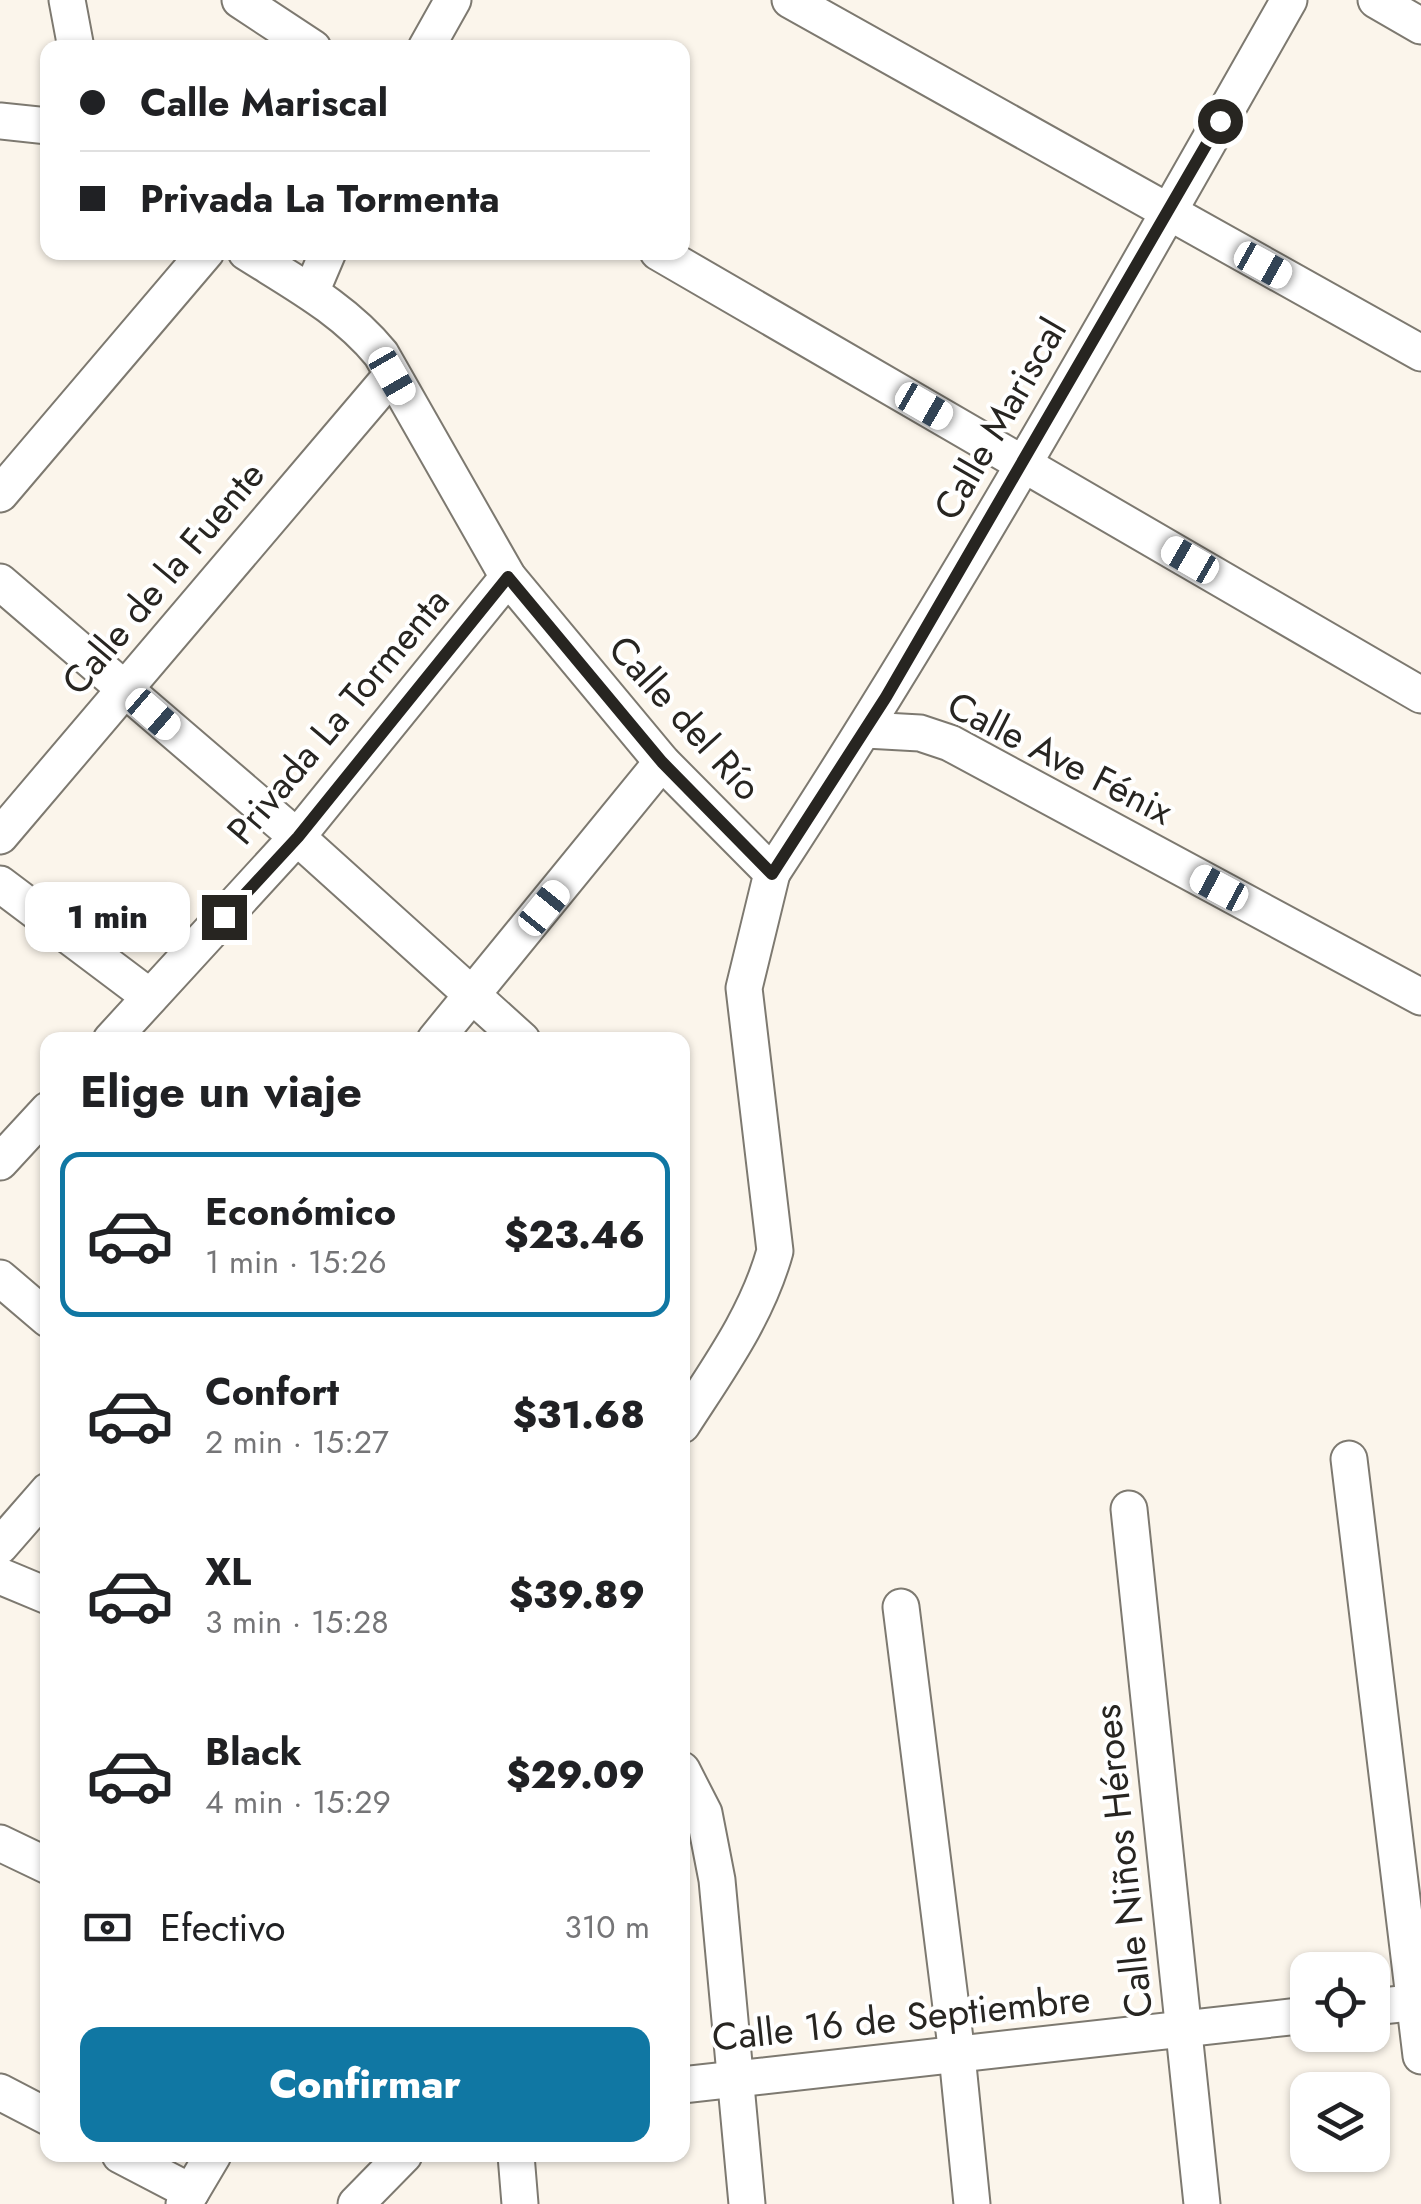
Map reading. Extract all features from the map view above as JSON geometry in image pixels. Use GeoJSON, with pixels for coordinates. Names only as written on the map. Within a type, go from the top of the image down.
{"type":"FeatureCollection","features":[{"type":"Feature","properties":{"kind":"street"},"geometry":{"type":"LineString","coordinates":[[67,0],[74,40]]}},
{"type":"Feature","properties":{"kind":"street"},"geometry":{"type":"LineString","coordinates":[[240,0],[301,40]]}},
{"type":"Feature","properties":{"kind":"street"},"geometry":{"type":"LineString","coordinates":[[430,40],[452,0]]}},
{"type":"Feature","properties":{"kind":"street"},"geometry":{"type":"LineString","coordinates":[[790,0],[1421,353]]}},
{"type":"Feature","properties":{"kind":"street","name":"Calle Mariscal"},"geometry":{"type":"LineString","coordinates":[[772,874],[866,730],[1024,463],[1289,0]]}},
{"type":"Feature","properties":{"kind":"street"},"geometry":{"type":"LineString","coordinates":[[1376,0],[1421,26]]}},
{"type":"Feature","properties":{"kind":"street"},"geometry":{"type":"LineString","coordinates":[[0,121],[40,125]]}},
{"type":"Feature","properties":{"kind":"street"},"geometry":{"type":"LineString","coordinates":[[0,494],[199,260]]}},
{"type":"Feature","properties":{"kind":"street","name":"Calle del Río"},"geometry":{"type":"LineString","coordinates":[[259,260],[311,292],[361,330],[380,354],[508,577],[662,762],[772,874]]}},
{"type":"Feature","properties":{"kind":"street"},"geometry":{"type":"LineString","coordinates":[[311,292],[325,260]]}},
{"type":"Feature","properties":{"kind":"street"},"geometry":{"type":"LineString","coordinates":[[672,260],[1421,695]]}},
{"type":"Feature","properties":{"kind":"street","name":"Calle de la Fuente"},"geometry":{"type":"LineString","coordinates":[[0,836],[392,376]]}},
{"type":"Feature","properties":{"kind":"street","name":"Privada La Tormenta"},"geometry":{"type":"LineString","coordinates":[[118,1032],[298,837],[508,577]]}},
{"type":"Feature","properties":{"kind":"street"},"geometry":{"type":"LineString","coordinates":[[0,582],[298,837],[513,1032]]}},
{"type":"Feature","properties":{"kind":"street","name":"Calle Ave Fénix"},"geometry":{"type":"LineString","coordinates":[[866,730],[920,733],[950,743],[1421,997]]}},
{"type":"Feature","properties":{"kind":"street"},"geometry":{"type":"LineString","coordinates":[[442,1032],[662,762]]}},
{"type":"Feature","properties":{"kind":"street"},"geometry":{"type":"LineString","coordinates":[[690,1413],[749,1319],[775,1251],[744,988],[772,874]]}},
{"type":"Feature","properties":{"kind":"street"},"geometry":{"type":"LineString","coordinates":[[0,884],[150,997]]}},
{"type":"Feature","properties":{"kind":"street"},"geometry":{"type":"LineString","coordinates":[[0,1162],[40,1119]]}},
{"type":"Feature","properties":{"kind":"street"},"geometry":{"type":"LineString","coordinates":[[0,1278],[40,1312]]}},
{"type":"Feature","properties":{"kind":"street"},"geometry":{"type":"LineString","coordinates":[[1349,1459],[1418,2002],[1421,2056]]}},
{"type":"Feature","properties":{"kind":"street"},"geometry":{"type":"LineString","coordinates":[[0,1546],[40,1501]]}},
{"type":"Feature","properties":{"kind":"street","name":"Calle Niños Héroes"},"geometry":{"type":"LineString","coordinates":[[1128,1509],[1202,2204]]}},
{"type":"Feature","properties":{"kind":"street"},"geometry":{"type":"LineString","coordinates":[[0,1576],[40,1593]]}},
{"type":"Feature","properties":{"kind":"street"},"geometry":{"type":"LineString","coordinates":[[902,1608],[972,2204]]}},
{"type":"Feature","properties":{"kind":"street"},"geometry":{"type":"LineString","coordinates":[[690,1786],[704,1813],[712,1847],[747,2204]]}},
{"type":"Feature","properties":{"kind":"street"},"geometry":{"type":"LineString","coordinates":[[0,1843],[40,1862]]}},
{"type":"Feature","properties":{"kind":"street"},"geometry":{"type":"LineString","coordinates":[[1390,2006],[1418,2002]]}},
{"type":"Feature","properties":{"kind":"street","name":"Calle 16 de Septiembre"},"geometry":{"type":"LineString","coordinates":[[690,2084],[1290,2017]]}},
{"type":"Feature","properties":{"kind":"street"},"geometry":{"type":"LineString","coordinates":[[0,2092],[40,2113]]}},
{"type":"Feature","properties":{"kind":"street"},"geometry":{"type":"LineString","coordinates":[[131,2162],[188,2198],[210,2162]]}},
{"type":"Feature","properties":{"kind":"street"},"geometry":{"type":"LineString","coordinates":[[356,2204],[397,2162]]}},
{"type":"Feature","properties":{"kind":"street"},"geometry":{"type":"LineString","coordinates":[[517,2162],[520,2204]]}},
{"type":"Feature","properties":{"kind":"route"},"geometry":{"type":"LineString","coordinates":[[224,917],[298,837],[508,577],[662,762],[772,874],[886,697],[1220,121]]}}]}
